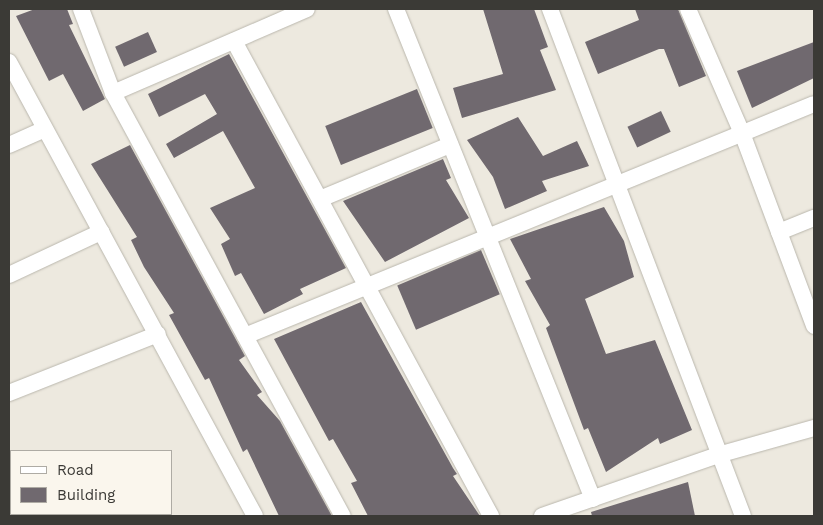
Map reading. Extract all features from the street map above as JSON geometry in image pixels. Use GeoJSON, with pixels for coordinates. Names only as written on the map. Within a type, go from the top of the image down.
{"type":"FeatureCollection","features":[{"type":"Feature","properties":{"kind":"street"},"geometry":{"type":"LineString","coordinates":[[81,9],[113,93],[343,516]]}},
{"type":"Feature","properties":{"kind":"street"},"geometry":{"type":"LineString","coordinates":[[113,93],[307,9]]}},
{"type":"Feature","properties":{"kind":"street"},"geometry":{"type":"LineString","coordinates":[[396,9],[486,237],[593,499]]}},
{"type":"Feature","properties":{"kind":"street"},"geometry":{"type":"LineString","coordinates":[[550,9],[619,183],[718,456],[743,516]]}},
{"type":"Feature","properties":{"kind":"street"},"geometry":{"type":"LineString","coordinates":[[688,9],[742,133],[814,326]]}},
{"type":"Feature","properties":{"kind":"street"},"geometry":{"type":"LineString","coordinates":[[234,41],[491,516]]}},
{"type":"Feature","properties":{"kind":"street"},"geometry":{"type":"LineString","coordinates":[[9,62],[255,516]]}},
{"type":"Feature","properties":{"kind":"street"},"geometry":{"type":"LineString","coordinates":[[245,336],[814,104]]}},
{"type":"Feature","properties":{"kind":"street"},"geometry":{"type":"LineString","coordinates":[[9,145],[45,129]]}},
{"type":"Feature","properties":{"kind":"street"},"geometry":{"type":"LineString","coordinates":[[320,199],[450,145]]}},
{"type":"Feature","properties":{"kind":"street"},"geometry":{"type":"LineString","coordinates":[[779,232],[814,218]]}},
{"type":"Feature","properties":{"kind":"street"},"geometry":{"type":"LineString","coordinates":[[9,275],[101,232]]}},
{"type":"Feature","properties":{"kind":"street"},"geometry":{"type":"LineString","coordinates":[[9,393],[158,334]]}},
{"type":"Feature","properties":{"kind":"street"},"geometry":{"type":"LineString","coordinates":[[542,516],[718,456],[814,428]]}},
{"type":"Feature","properties":{"kind":"building"},"geometry":{"type":"Polygon","coordinates":[[[35,9],[67,9],[73,24],[69,25],[105,99],[83,111],[63,74],[49,81],[16,16],[35,9]]]}},
{"type":"Feature","properties":{"kind":"building"},"geometry":{"type":"Polygon","coordinates":[[[483,9],[534,9],[548,47],[540,50],[556,90],[462,118],[453,88],[503,74],[483,9]]]}},
{"type":"Feature","properties":{"kind":"building"},"geometry":{"type":"Polygon","coordinates":[[[635,9],[678,9],[706,76],[679,87],[664,49],[659,49],[598,74],[585,42],[639,20],[635,9]]]}},
{"type":"Feature","properties":{"kind":"building"},"geometry":{"type":"Polygon","coordinates":[[[148,32],[157,52],[124,67],[115,47],[148,32]]]}},
{"type":"Feature","properties":{"kind":"building"},"geometry":{"type":"Polygon","coordinates":[[[814,42],[814,78],[752,108],[737,71],[814,42]]]}},
{"type":"Feature","properties":{"kind":"building"},"geometry":{"type":"Polygon","coordinates":[[[229,54],[346,268],[300,289],[303,294],[264,314],[241,273],[235,276],[221,244],[230,239],[210,208],[255,188],[223,131],[174,158],[166,144],[217,114],[205,94],[159,117],[148,94],[229,54]]]}},
{"type":"Feature","properties":{"kind":"building"},"geometry":{"type":"Polygon","coordinates":[[[417,89],[433,128],[341,165],[325,126],[417,89]]]}},
{"type":"Feature","properties":{"kind":"building"},"geometry":{"type":"Polygon","coordinates":[[[661,111],[671,132],[637,147],[627,127],[661,111]]]}},
{"type":"Feature","properties":{"kind":"building"},"geometry":{"type":"Polygon","coordinates":[[[518,117],[543,156],[577,141],[589,166],[542,181],[547,191],[505,209],[493,177],[467,140],[518,117]]]}},
{"type":"Feature","properties":{"kind":"building"},"geometry":{"type":"Polygon","coordinates":[[[130,145],[245,356],[239,360],[262,392],[257,395],[280,421],[332,516],[279,516],[247,449],[243,452],[209,378],[205,380],[169,315],[174,313],[144,267],[131,240],[137,237],[91,164],[130,145]]]}},
{"type":"Feature","properties":{"kind":"building"},"geometry":{"type":"Polygon","coordinates":[[[443,159],[451,178],[446,180],[469,218],[385,262],[343,201],[443,159]]]}},
{"type":"Feature","properties":{"kind":"building"},"geometry":{"type":"Polygon","coordinates":[[[604,207],[624,241],[634,277],[585,299],[606,354],[655,340],[692,430],[660,444],[658,438],[606,472],[588,428],[584,430],[546,328],[550,325],[525,281],[531,279],[510,239],[604,207]]]}},
{"type":"Feature","properties":{"kind":"building"},"geometry":{"type":"Polygon","coordinates":[[[481,250],[500,294],[416,330],[397,286],[481,250]]]}},
{"type":"Feature","properties":{"kind":"building"},"geometry":{"type":"Polygon","coordinates":[[[361,302],[457,474],[453,476],[480,516],[368,516],[351,483],[357,481],[333,439],[329,441],[274,339],[361,302]]]}},
{"type":"Feature","properties":{"kind":"building"},"geometry":{"type":"Polygon","coordinates":[[[688,482],[695,516],[592,516],[591,512],[688,482]]]}}]}
